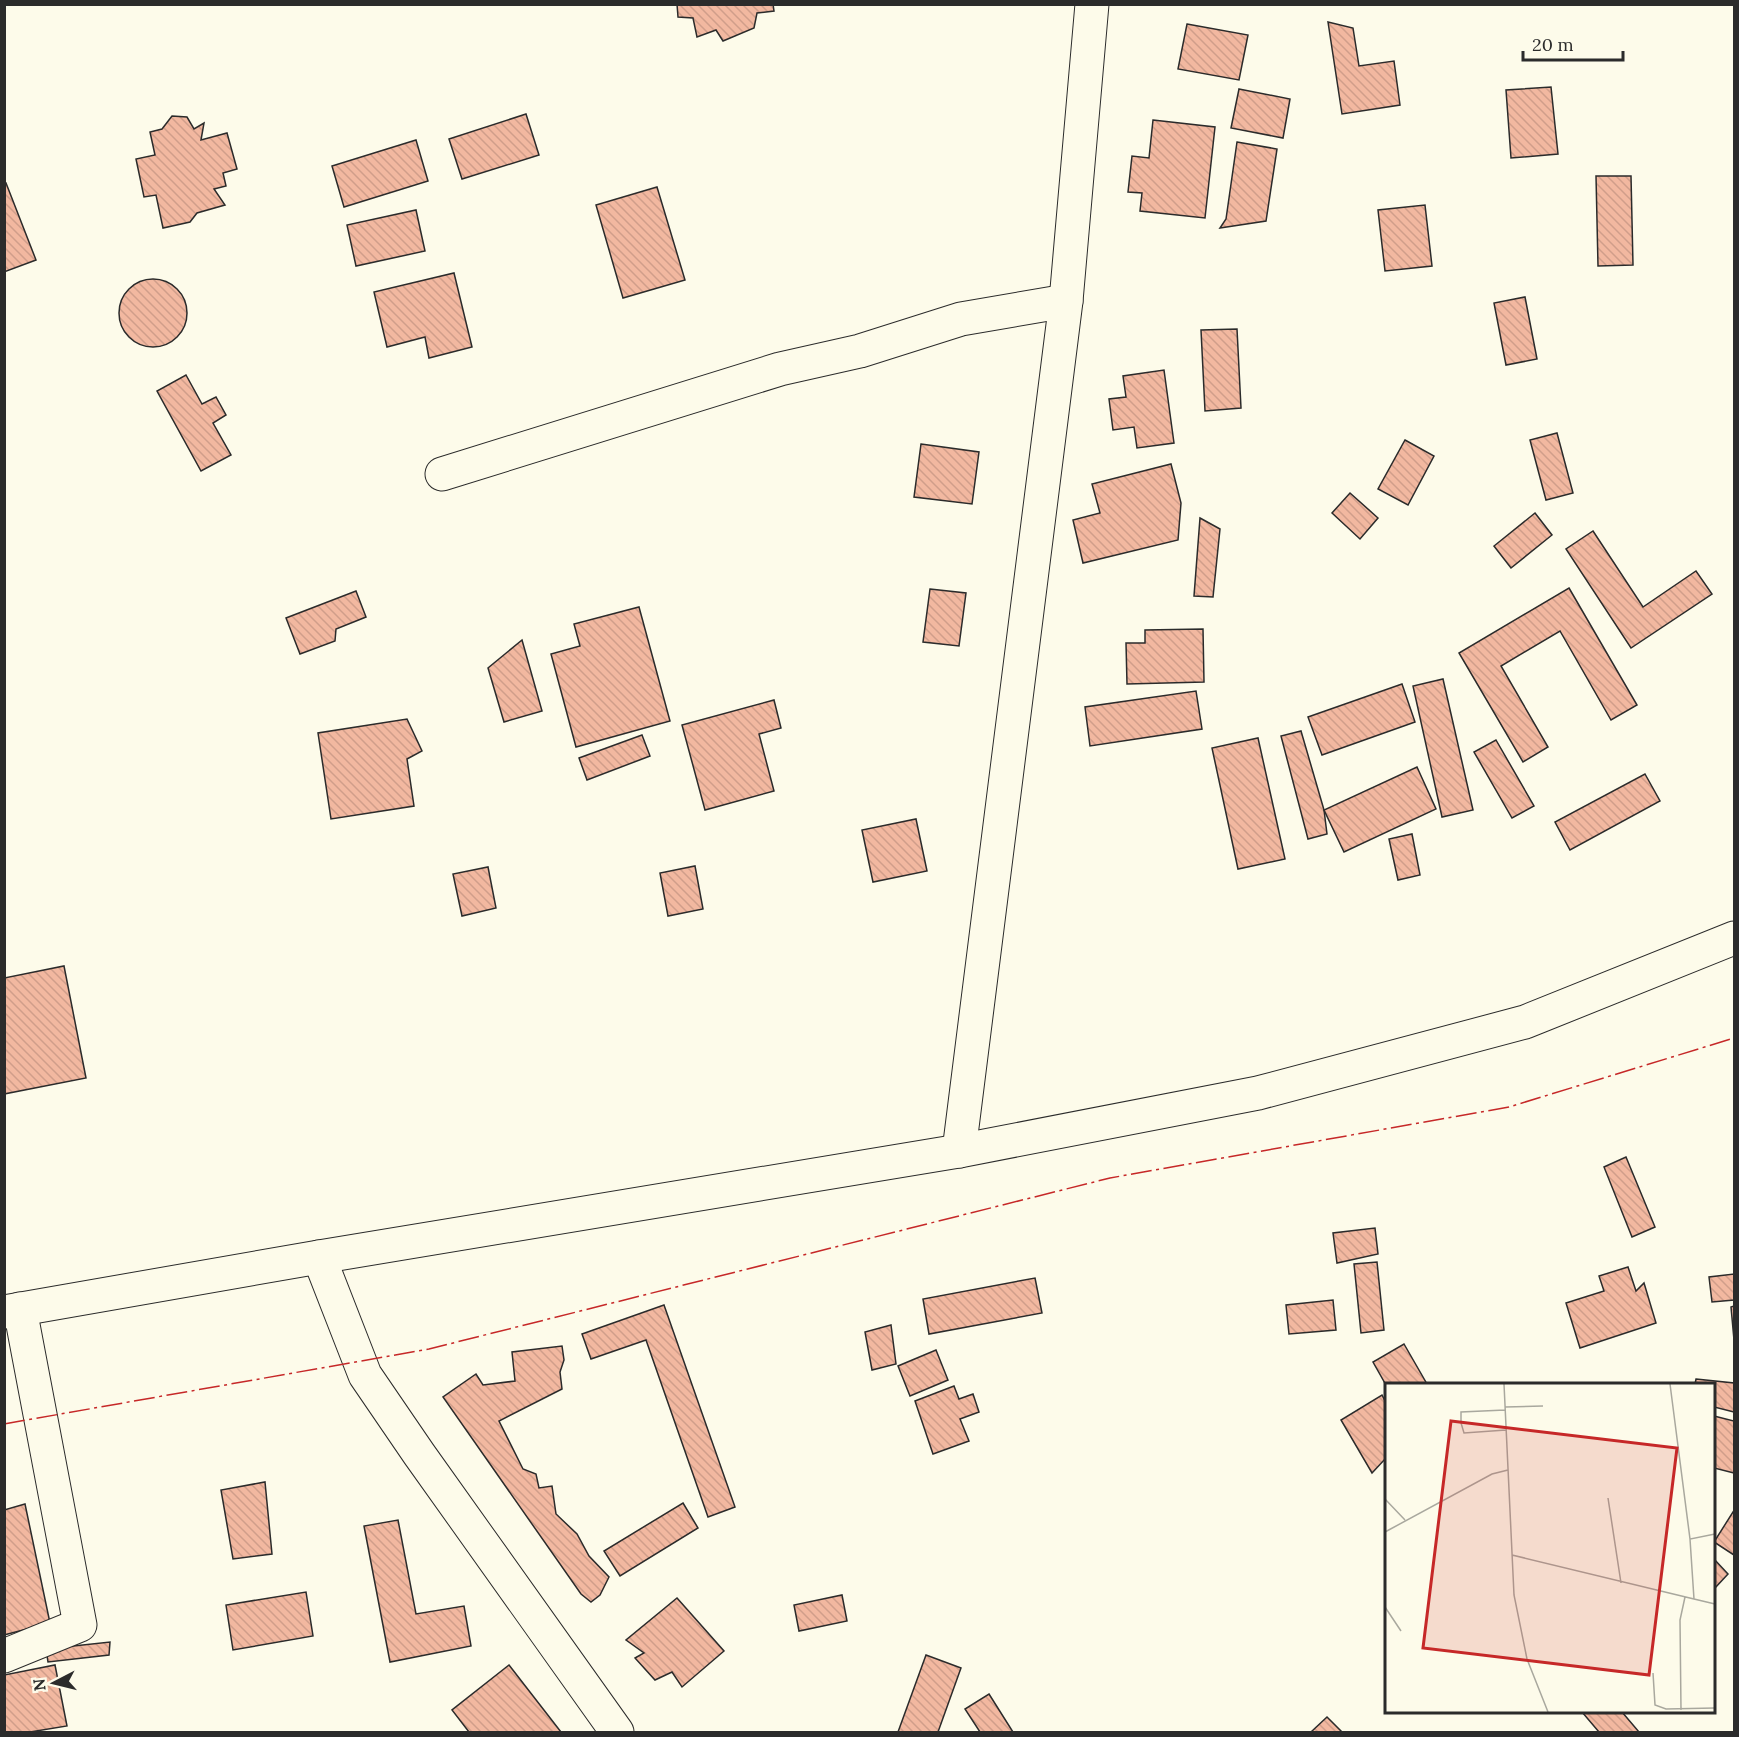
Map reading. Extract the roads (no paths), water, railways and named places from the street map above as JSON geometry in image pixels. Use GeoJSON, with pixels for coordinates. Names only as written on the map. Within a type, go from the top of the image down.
{"type":"FeatureCollection","features":[{"type":"Feature","properties":{"kind":"main road"},"geometry":{"type":"LineString","coordinates":[[959,1150],[1066,301],[1092,4]]}},
{"type":"Feature","properties":{"kind":"main road"},"geometry":{"type":"LineString","coordinates":[[441,474],[780,369],[860,351],[961,319],[1066,301]]}},
{"type":"Feature","properties":{"kind":"main road"},"geometry":{"type":"LineString","coordinates":[[4,1656],[80,1625],[12,1311],[959,1150],[1258,1093],[1525,1022],[1734,938]]}},
{"type":"Feature","properties":{"kind":"main road"},"geometry":{"type":"LineString","coordinates":[[319,1257],[365,1375],[617,1732]]}}]}
